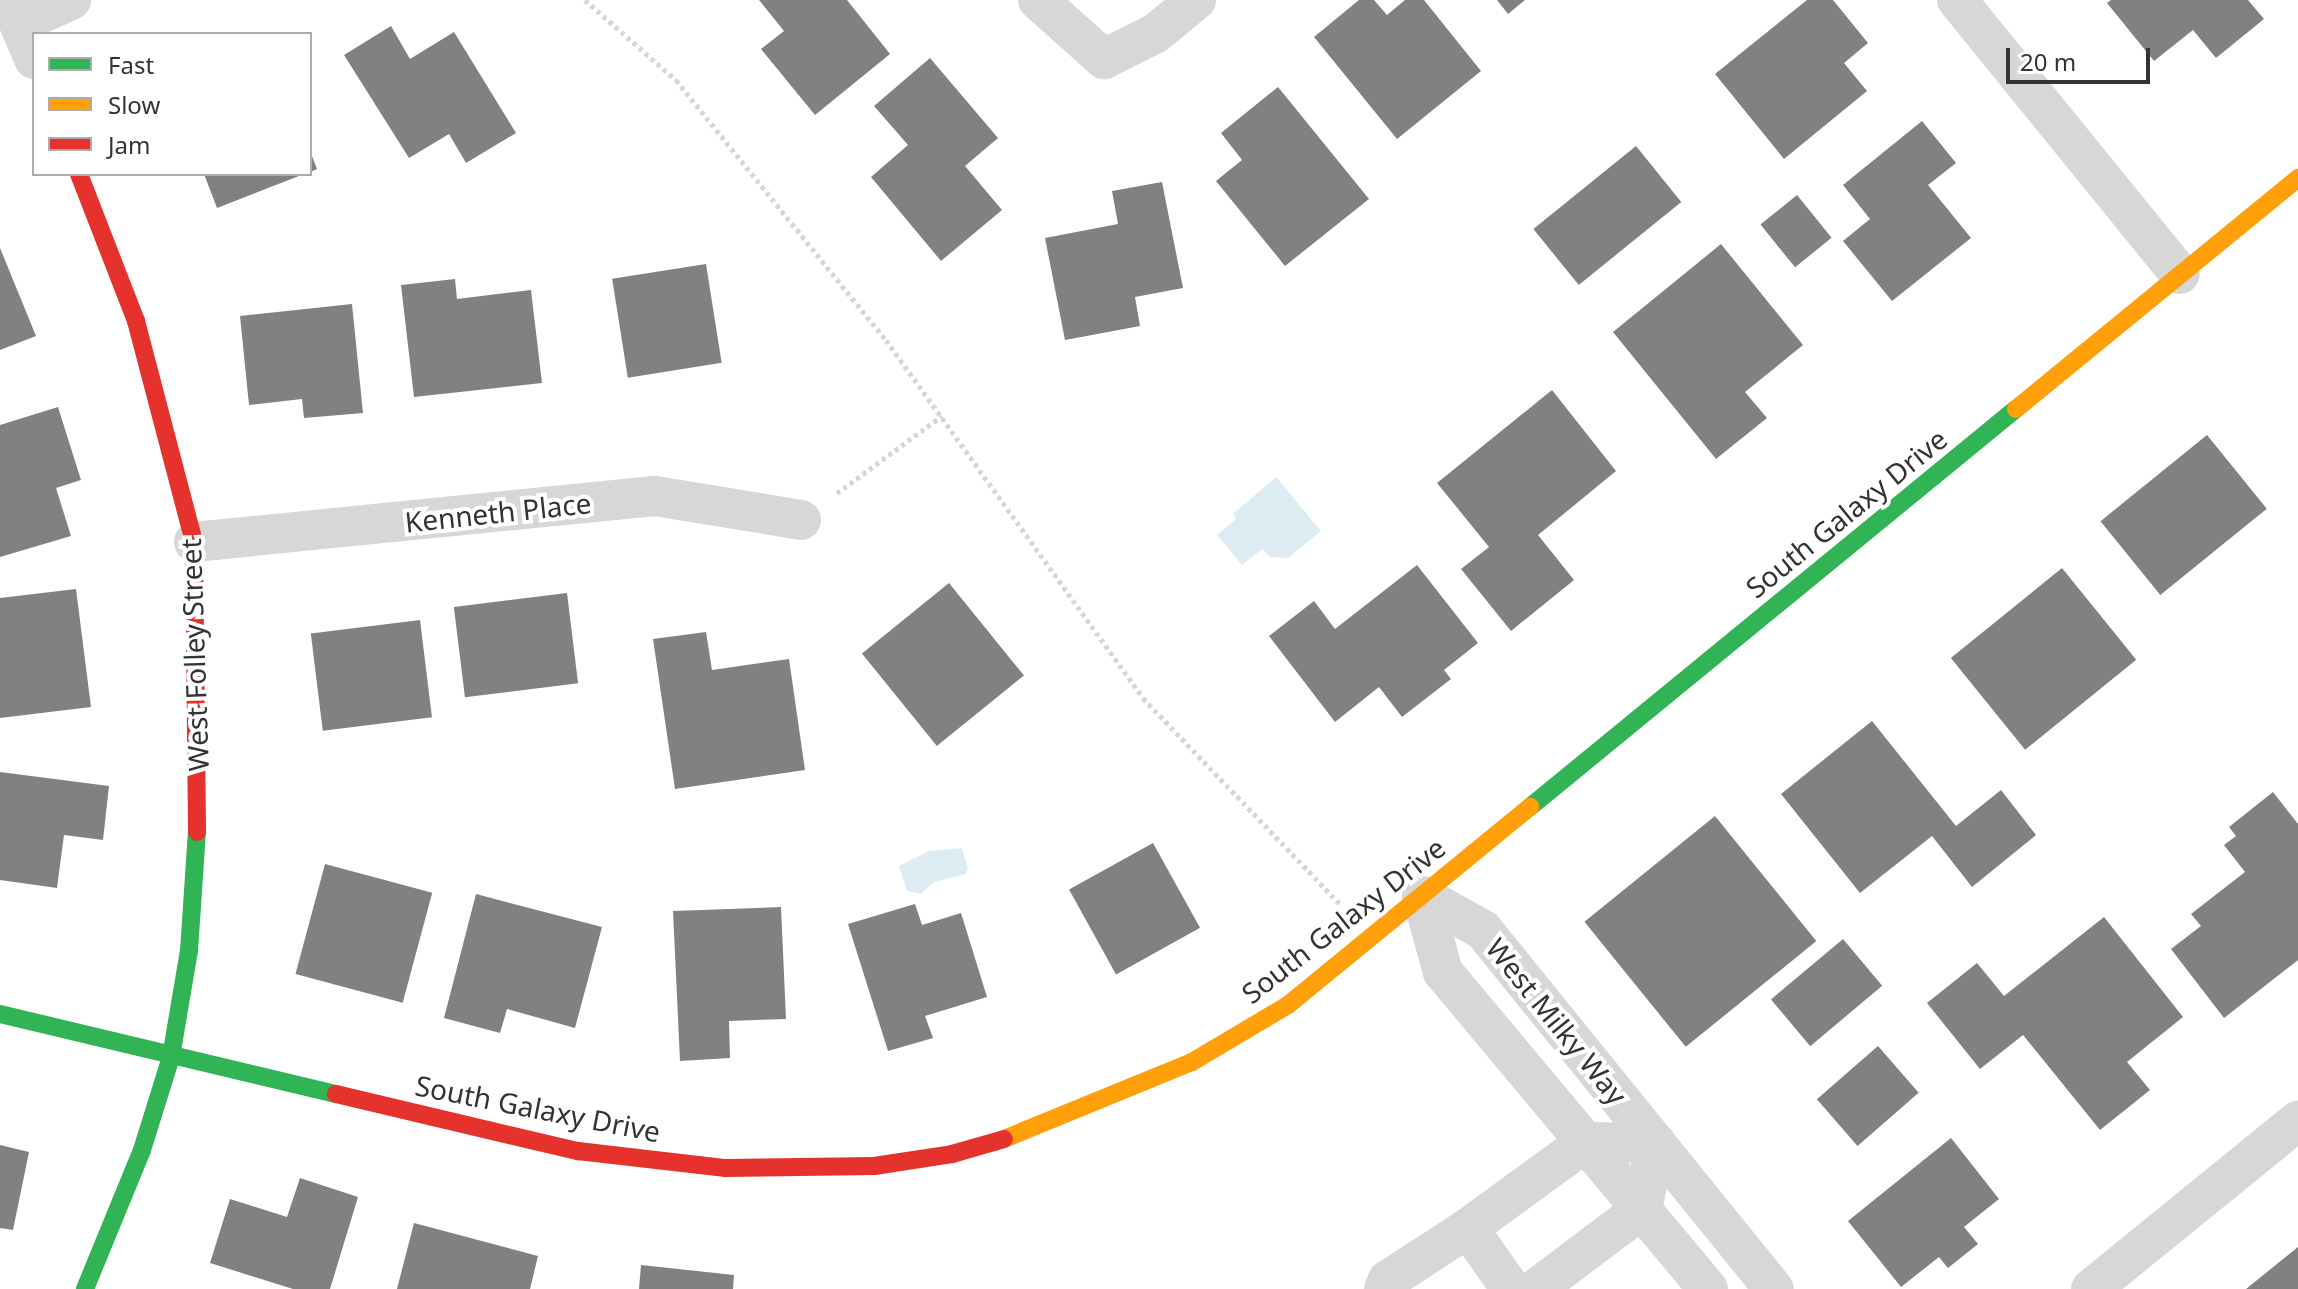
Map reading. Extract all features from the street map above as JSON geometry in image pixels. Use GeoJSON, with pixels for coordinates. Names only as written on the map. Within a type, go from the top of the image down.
{"type":"FeatureCollection","features":[{"type":"Feature","properties":{"kind":"street"},"geometry":{"type":"LineString","coordinates":[[21,27],[71,0]]}},
{"type":"Feature","properties":{"kind":"street"},"geometry":{"type":"LineString","coordinates":[[1038,0],[1104,59],[1156,33],[1196,0]]}},
{"type":"Feature","properties":{"kind":"street"},"geometry":{"type":"LineString","coordinates":[[1957,0],[2180,274]]}},
{"type":"Feature","properties":{"kind":"street","name":"West Folley Street"},"geometry":{"type":"LineString","coordinates":[[80,176],[136,321],[194,542],[199,809],[189,951],[171,1057],[142,1150],[85,1289]]}},
{"type":"Feature","properties":{"kind":"street","name":"South Galaxy Drive"},"geometry":{"type":"LineString","coordinates":[[0,1014],[171,1057],[578,1151],[726,1168],[874,1166],[952,1154],[1021,1134],[1192,1062],[1288,1005],[1378,935],[2298,178]]}},
{"type":"Feature","properties":{"kind":"street","name":"Kenneth Place"},"geometry":{"type":"LineString","coordinates":[[194,542],[655,496],[801,520]]}},
{"type":"Feature","properties":{"kind":"street","name":"West Milky Way"},"geometry":{"type":"LineString","coordinates":[[1422,896],[1443,972],[1708,1289]]}},
{"type":"Feature","properties":{"kind":"street","name":"West Milky Way"},"geometry":{"type":"LineString","coordinates":[[1422,896],[1483,930],[1774,1289]]}},
{"type":"Feature","properties":{"kind":"street"},"geometry":{"type":"LineString","coordinates":[[2091,1289],[2298,1121]]}},
{"type":"Feature","properties":{"kind":"street"},"geometry":{"type":"LineString","coordinates":[[1384,1289],[1388,1280],[1468,1228],[1586,1142],[1656,1143],[1642,1209],[1536,1289]]}},
{"type":"Feature","properties":{"kind":"street"},"geometry":{"type":"LineString","coordinates":[[1468,1228],[1511,1289]]}},
{"type":"Feature","properties":{"kind":"path"},"geometry":{"type":"LineString","coordinates":[[585,0],[676,80],[886,340],[1143,698],[1330,896],[1378,935]]}},
{"type":"Feature","properties":{"kind":"path"},"geometry":{"type":"LineString","coordinates":[[801,520],[942,416]]}},
{"type":"Feature","properties":{"kind":"shaded area"},"geometry":{"type":"Polygon","coordinates":[[[1276,477],[1321,531],[1288,558],[1270,557],[1262,549],[1242,565],[1217,535],[1236,519],[1233,514],[1276,477]]]}},
{"type":"Feature","properties":{"kind":"shaded area"},"geometry":{"type":"Polygon","coordinates":[[[962,848],[968,869],[966,874],[934,882],[921,894],[907,891],[899,866],[929,851],[962,848]]]}},
{"type":"Feature","properties":{"kind":"building"},"geometry":{"type":"Polygon","coordinates":[[[759,0],[847,0],[890,54],[815,115],[761,49],[784,31],[759,0]]]}},
{"type":"Feature","properties":{"kind":"building"},"geometry":{"type":"Polygon","coordinates":[[[1359,0],[1374,0],[1387,15],[1405,0],[1424,0],[1481,71],[1397,139],[1314,37],[1359,0]]]}},
{"type":"Feature","properties":{"kind":"building"},"geometry":{"type":"Polygon","coordinates":[[[1497,0],[1525,0],[1508,14],[1497,0]]]}},
{"type":"Feature","properties":{"kind":"building"},"geometry":{"type":"Polygon","coordinates":[[[1807,0],[1833,0],[1868,43],[1844,63],[1867,91],[1784,159],[1715,74],[1807,0]]]}},
{"type":"Feature","properties":{"kind":"building"},"geometry":{"type":"Polygon","coordinates":[[[2111,0],[2248,0],[2264,19],[2216,58],[2193,30],[2154,61],[2107,3],[2111,0]]]}},
{"type":"Feature","properties":{"kind":"building"},"geometry":{"type":"Polygon","coordinates":[[[391,26],[410,59],[454,32],[516,133],[466,163],[449,134],[409,158],[344,55],[391,26]]]}},
{"type":"Feature","properties":{"kind":"building"},"geometry":{"type":"Polygon","coordinates":[[[930,58],[998,138],[965,166],[1002,210],[941,261],[871,177],[908,145],[874,106],[930,58]]]}},
{"type":"Feature","properties":{"kind":"building"},"geometry":{"type":"Polygon","coordinates":[[[1278,87],[1369,199],[1285,266],[1216,181],[1242,160],[1221,133],[1278,87]]]}},
{"type":"Feature","properties":{"kind":"building"},"geometry":{"type":"Polygon","coordinates":[[[1922,121],[1956,163],[1928,185],[1971,238],[1892,301],[1843,241],[1870,219],[1843,185],[1922,121]]]}},
{"type":"Feature","properties":{"kind":"building"},"geometry":{"type":"Polygon","coordinates":[[[1636,146],[1681,202],[1579,285],[1533,229],[1636,146]]]}},
{"type":"Feature","properties":{"kind":"building"},"geometry":{"type":"Polygon","coordinates":[[[205,176],[299,176],[217,208],[205,176]]]}},
{"type":"Feature","properties":{"kind":"building"},"geometry":{"type":"Polygon","coordinates":[[[1162,182],[1183,288],[1135,297],[1140,326],[1065,340],[1045,238],[1118,224],[1112,191],[1162,182]]]}},
{"type":"Feature","properties":{"kind":"building"},"geometry":{"type":"Polygon","coordinates":[[[1797,195],[1832,238],[1795,267],[1760,225],[1797,195]]]}},
{"type":"Feature","properties":{"kind":"building"},"geometry":{"type":"Polygon","coordinates":[[[1721,244],[1803,345],[1745,392],[1767,418],[1716,459],[1613,332],[1721,244]]]}},
{"type":"Feature","properties":{"kind":"building"},"geometry":{"type":"Polygon","coordinates":[[[0,248],[36,336],[0,350],[0,248]]]}},
{"type":"Feature","properties":{"kind":"building"},"geometry":{"type":"Polygon","coordinates":[[[706,264],[722,363],[628,378],[612,279],[706,264]]]}},
{"type":"Feature","properties":{"kind":"building"},"geometry":{"type":"Polygon","coordinates":[[[455,279],[457,299],[531,290],[542,383],[414,397],[401,285],[455,279]]]}},
{"type":"Feature","properties":{"kind":"building"},"geometry":{"type":"Polygon","coordinates":[[[352,304],[363,413],[304,418],[302,399],[249,405],[240,316],[352,304]]]}},
{"type":"Feature","properties":{"kind":"building"},"geometry":{"type":"Polygon","coordinates":[[[1552,390],[1616,471],[1538,535],[1574,580],[1511,631],[1461,569],[1489,547],[1437,483],[1552,390]]]}},
{"type":"Feature","properties":{"kind":"building"},"geometry":{"type":"Polygon","coordinates":[[[58,407],[81,480],[56,488],[71,536],[0,557],[0,425],[58,407]]]}},
{"type":"Feature","properties":{"kind":"building"},"geometry":{"type":"Polygon","coordinates":[[[2207,435],[2267,509],[2160,595],[2101,521],[2207,435]]]}},
{"type":"Feature","properties":{"kind":"building"},"geometry":{"type":"Polygon","coordinates":[[[1417,565],[1478,643],[1444,670],[1451,679],[1402,717],[1379,687],[1335,722],[1269,636],[1314,601],[1335,629],[1417,565]]]}},
{"type":"Feature","properties":{"kind":"building"},"geometry":{"type":"Polygon","coordinates":[[[2062,568],[2136,660],[2025,750],[1951,658],[2062,568]]]}},
{"type":"Feature","properties":{"kind":"building"},"geometry":{"type":"Polygon","coordinates":[[[949,583],[1024,675],[937,746],[862,653],[949,583]]]}},
{"type":"Feature","properties":{"kind":"building"},"geometry":{"type":"Polygon","coordinates":[[[76,589],[91,707],[0,718],[0,598],[76,589]]]}},
{"type":"Feature","properties":{"kind":"building"},"geometry":{"type":"Polygon","coordinates":[[[567,593],[578,683],[465,697],[454,607],[567,593]]]}},
{"type":"Feature","properties":{"kind":"building"},"geometry":{"type":"Polygon","coordinates":[[[420,620],[432,717],[323,731],[311,633],[420,620]]]}},
{"type":"Feature","properties":{"kind":"building"},"geometry":{"type":"Polygon","coordinates":[[[706,632],[712,670],[789,659],[805,770],[675,789],[653,639],[706,632]]]}},
{"type":"Feature","properties":{"kind":"building"},"geometry":{"type":"Polygon","coordinates":[[[1872,721],[1956,826],[2001,790],[2036,835],[1972,887],[1932,836],[1860,893],[1781,794],[1872,721]]]}},
{"type":"Feature","properties":{"kind":"building"},"geometry":{"type":"Polygon","coordinates":[[[0,772],[109,786],[103,840],[64,835],[57,888],[0,880],[0,772]]]}},
{"type":"Feature","properties":{"kind":"building"},"geometry":{"type":"Polygon","coordinates":[[[2273,792],[2298,824],[2298,960],[2224,1018],[2171,949],[2201,926],[2191,914],[2245,872],[2224,845],[2236,836],[2229,827],[2273,792]]]}},
{"type":"Feature","properties":{"kind":"building"},"geometry":{"type":"Polygon","coordinates":[[[1715,816],[1816,941],[1686,1047],[1584,922],[1715,816]]]}},
{"type":"Feature","properties":{"kind":"building"},"geometry":{"type":"Polygon","coordinates":[[[1153,843],[1200,928],[1116,974],[1069,890],[1153,843]]]}},
{"type":"Feature","properties":{"kind":"building"},"geometry":{"type":"Polygon","coordinates":[[[325,864],[432,893],[403,1003],[295,974],[325,864]]]}},
{"type":"Feature","properties":{"kind":"building"},"geometry":{"type":"Polygon","coordinates":[[[476,894],[602,927],[575,1028],[507,1009],[500,1033],[444,1018],[476,894]]]}},
{"type":"Feature","properties":{"kind":"building"},"geometry":{"type":"Polygon","coordinates":[[[915,904],[922,925],[961,913],[987,997],[925,1016],[933,1038],[888,1051],[848,924],[915,904]]]}},
{"type":"Feature","properties":{"kind":"building"},"geometry":{"type":"Polygon","coordinates":[[[781,907],[786,1019],[729,1021],[730,1058],[680,1061],[673,911],[781,907]]]}},
{"type":"Feature","properties":{"kind":"building"},"geometry":{"type":"Polygon","coordinates":[[[2104,917],[2183,1017],[2127,1062],[2150,1090],[2100,1130],[2023,1035],[1980,1069],[1927,1003],[1977,963],[2004,996],[2104,917]]]}},
{"type":"Feature","properties":{"kind":"building"},"geometry":{"type":"Polygon","coordinates":[[[1843,939],[1882,986],[1810,1046],[1771,999],[1843,939]]]}},
{"type":"Feature","properties":{"kind":"building"},"geometry":{"type":"Polygon","coordinates":[[[1878,1046],[1919,1093],[1858,1146],[1817,1099],[1878,1046]]]}},
{"type":"Feature","properties":{"kind":"building"},"geometry":{"type":"Polygon","coordinates":[[[1951,1138],[1999,1199],[1964,1227],[1978,1244],[1948,1268],[1939,1257],[1901,1287],[1848,1221],[1951,1138]]]}},
{"type":"Feature","properties":{"kind":"building"},"geometry":{"type":"Polygon","coordinates":[[[0,1145],[29,1152],[13,1230],[0,1228],[0,1145]]]}},
{"type":"Feature","properties":{"kind":"building"},"geometry":{"type":"Polygon","coordinates":[[[300,1178],[358,1197],[330,1289],[293,1289],[210,1263],[230,1199],[287,1217],[300,1178]]]}},
{"type":"Feature","properties":{"kind":"building"},"geometry":{"type":"Polygon","coordinates":[[[414,1223],[538,1256],[530,1289],[397,1289],[414,1223]]]}},
{"type":"Feature","properties":{"kind":"building"},"geometry":{"type":"Polygon","coordinates":[[[2298,1247],[2298,1289],[2246,1289],[2298,1247]]]}},
{"type":"Feature","properties":{"kind":"building"},"geometry":{"type":"Polygon","coordinates":[[[641,1265],[734,1275],[733,1289],[639,1289],[641,1265]]]}},
{"type":"Feature","properties":{"kind":"traffic: fast"},"geometry":{"type":"LineString","coordinates":[[1530,807],[2016,409]]}},
{"type":"Feature","properties":{"kind":"traffic: fast"},"geometry":{"type":"LineString","coordinates":[[85,1289],[142,1150],[171,1057],[189,951],[197,832]]}},
{"type":"Feature","properties":{"kind":"traffic: fast"},"geometry":{"type":"LineString","coordinates":[[0,1014],[336,1094]]}},
{"type":"Feature","properties":{"kind":"traffic: slow"},"geometry":{"type":"LineString","coordinates":[[2016,409],[2298,178]]}},
{"type":"Feature","properties":{"kind":"traffic: slow"},"geometry":{"type":"LineString","coordinates":[[1004,1139],[1192,1062],[1288,1005],[1530,807]]}},
{"type":"Feature","properties":{"kind":"traffic: jam"},"geometry":{"type":"LineString","coordinates":[[80,176],[136,321],[194,542],[197,832]]}},
{"type":"Feature","properties":{"kind":"traffic: jam"},"geometry":{"type":"LineString","coordinates":[[336,1094],[578,1151],[726,1168],[874,1166],[952,1154],[1004,1139]]}}]}
